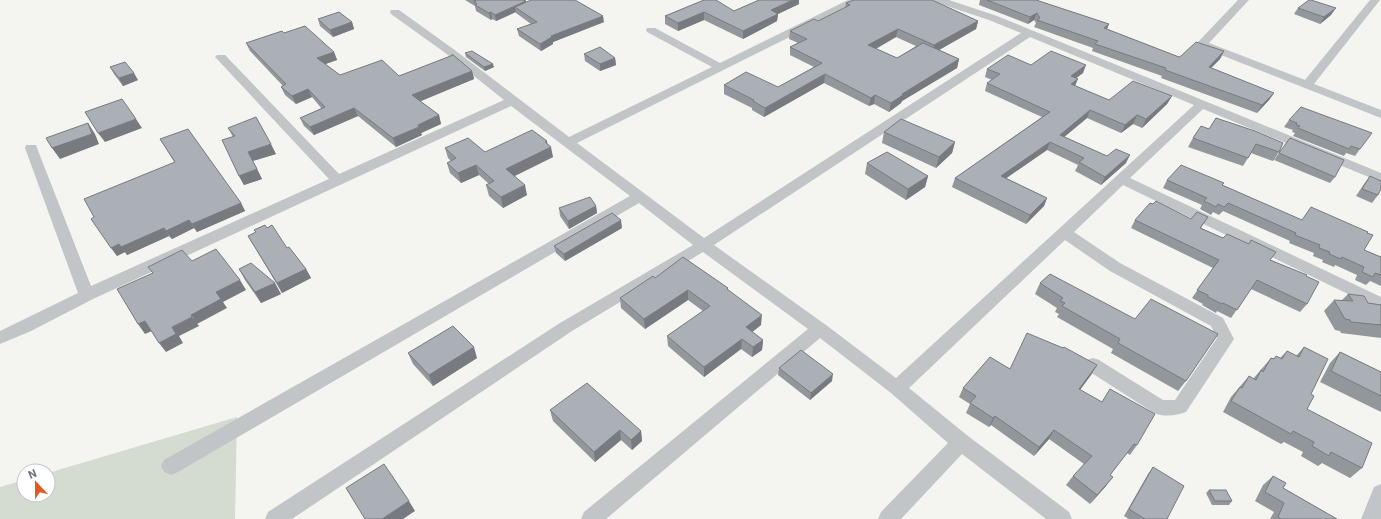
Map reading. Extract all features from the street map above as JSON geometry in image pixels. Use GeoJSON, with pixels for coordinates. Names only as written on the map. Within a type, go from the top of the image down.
{"type":"FeatureCollection","features":[{"type":"Feature","properties":{"kind":"street"},"geometry":{"type":"LineString","coordinates":[[567,143],[856,0]]}},
{"type":"Feature","properties":{"kind":"street"},"geometry":{"type":"LineString","coordinates":[[939,0],[993,18],[1381,178]]}},
{"type":"Feature","properties":{"kind":"street"},"geometry":{"type":"LineString","coordinates":[[1244,0],[1202,44],[1381,114]]}},
{"type":"Feature","properties":{"kind":"street"},"geometry":{"type":"LineString","coordinates":[[1307,85],[1375,0]]}},
{"type":"Feature","properties":{"kind":"street"},"geometry":{"type":"LineString","coordinates":[[395,12],[448,50],[512,101],[639,197],[820,329],[897,388],[961,442],[1062,519]]}},
{"type":"Feature","properties":{"kind":"street"},"geometry":{"type":"LineString","coordinates":[[651,30],[720,67]]}},
{"type":"Feature","properties":{"kind":"street"},"geometry":{"type":"LineString","coordinates":[[275,519],[566,327],[704,245],[1029,33]]}},
{"type":"Feature","properties":{"kind":"street"},"geometry":{"type":"LineString","coordinates":[[221,57],[338,181]]}},
{"type":"Feature","properties":{"kind":"street"},"geometry":{"type":"LineString","coordinates":[[0,338],[25,327],[87,295],[512,101]]}},
{"type":"Feature","properties":{"kind":"street"},"geometry":{"type":"LineString","coordinates":[[897,388],[1202,104]]}},
{"type":"Feature","properties":{"kind":"street"},"geometry":{"type":"LineString","coordinates":[[31,148],[87,295]]}},
{"type":"Feature","properties":{"kind":"street"},"geometry":{"type":"LineString","coordinates":[[1121,179],[1381,304]]}},
{"type":"Feature","properties":{"kind":"street"},"geometry":{"type":"LineString","coordinates":[[171,466],[639,197]]}},
{"type":"Feature","properties":{"kind":"street"},"geometry":{"type":"LineString","coordinates":[[1064,232],[1115,267],[1217,322],[1226,339],[1180,407],[1160,408],[1093,365]]}},
{"type":"Feature","properties":{"kind":"street"},"geometry":{"type":"LineString","coordinates":[[591,519],[820,329]]}},
{"type":"Feature","properties":{"kind":"street"},"geometry":{"type":"LineString","coordinates":[[888,519],[961,442]]}},
{"type":"Feature","properties":{"kind":"street"},"geometry":{"type":"LineString","coordinates":[[1371,519],[1381,494]]}},
{"type":"Feature","properties":{"kind":"shaded area"},"geometry":{"type":"Polygon","coordinates":[[[237,417],[235,519],[0,519],[0,487],[16,482],[16,503],[56,503],[56,471],[237,417]]]}},
{"type":"Feature","properties":{"kind":"building"},"geometry":{"type":"Polygon","coordinates":[[[474,0],[526,1],[495,15],[475,5],[477,4],[474,0]]]}},
{"type":"Feature","properties":{"kind":"building"},"geometry":{"type":"Polygon","coordinates":[[[531,0],[575,0],[603,16],[551,36],[552,37],[540,44],[517,29],[537,22],[515,7],[531,0]]]}},
{"type":"Feature","properties":{"kind":"building"},"geometry":{"type":"Polygon","coordinates":[[[704,0],[716,0],[734,11],[759,0],[793,0],[771,10],[778,14],[743,31],[704,12],[678,23],[665,16],[704,0]]]}},
{"type":"Feature","properties":{"kind":"building"},"geometry":{"type":"Polygon","coordinates":[[[854,0],[932,0],[978,21],[934,45],[898,29],[868,45],[897,58],[923,43],[959,59],[902,94],[903,95],[891,103],[875,95],[871,98],[825,74],[765,108],[753,101],[754,100],[724,85],[746,72],[778,87],[822,63],[790,47],[807,39],[790,31],[814,19],[818,21],[850,5],[846,3],[854,0]]]}},
{"type":"Feature","properties":{"kind":"building"},"geometry":{"type":"Polygon","coordinates":[[[987,0],[1036,0],[1109,24],[1104,28],[1179,57],[1196,42],[1224,51],[1209,67],[1274,93],[1262,105],[1165,70],[1166,68],[1095,44],[1098,41],[1037,20],[1040,18],[1037,13],[1030,17],[987,0]]]}},
{"type":"Feature","properties":{"kind":"building"},"geometry":{"type":"Polygon","coordinates":[[[1309,0],[1336,8],[1324,17],[1298,8],[1309,0]]]}},
{"type":"Feature","properties":{"kind":"building"},"geometry":{"type":"Polygon","coordinates":[[[339,12],[352,22],[330,30],[318,19],[339,12]]]}},
{"type":"Feature","properties":{"kind":"building"},"geometry":{"type":"Polygon","coordinates":[[[305,26],[334,52],[317,58],[340,75],[382,60],[399,76],[453,55],[452,54],[472,71],[412,95],[439,115],[418,125],[419,127],[393,138],[354,108],[310,127],[300,118],[325,107],[308,89],[292,96],[281,87],[286,84],[246,43],[282,31],[284,33],[305,26]]]}},
{"type":"Feature","properties":{"kind":"building"},"geometry":{"type":"Polygon","coordinates":[[[600,47],[615,58],[600,64],[584,54],[600,47]]]}},
{"type":"Feature","properties":{"kind":"building"},"geometry":{"type":"Polygon","coordinates":[[[472,51],[493,64],[484,67],[465,53],[472,51]]]}},
{"type":"Feature","properties":{"kind":"building"},"geometry":{"type":"Polygon","coordinates":[[[1051,51],[1086,65],[1071,76],[1078,79],[1071,84],[1109,100],[1133,81],[1172,96],[1146,119],[1137,115],[1125,125],[1090,110],[1060,135],[1107,156],[1116,149],[1130,155],[1105,177],[1079,162],[1084,158],[1050,142],[1001,176],[1047,198],[1030,215],[955,178],[1050,112],[987,83],[1000,74],[987,69],[1008,55],[1031,65],[1051,51]]]}},
{"type":"Feature","properties":{"kind":"building"},"geometry":{"type":"Polygon","coordinates":[[[125,62],[134,73],[119,78],[110,67],[125,62]]]}},
{"type":"Feature","properties":{"kind":"building"},"geometry":{"type":"Polygon","coordinates":[[[122,99],[136,119],[98,133],[85,112],[122,99]]]}},
{"type":"Feature","properties":{"kind":"building"},"geometry":{"type":"Polygon","coordinates":[[[1301,107],[1372,133],[1360,149],[1351,146],[1349,149],[1298,128],[1300,126],[1296,125],[1297,123],[1289,120],[1301,107]]]}},
{"type":"Feature","properties":{"kind":"building"},"geometry":{"type":"Polygon","coordinates":[[[256,117],[271,144],[248,152],[257,169],[239,176],[222,140],[235,136],[228,128],[256,117]]]}},
{"type":"Feature","properties":{"kind":"building"},"geometry":{"type":"Polygon","coordinates":[[[1216,118],[1255,131],[1283,143],[1279,152],[1256,144],[1248,158],[1193,138],[1201,126],[1209,129],[1216,118]]]}},
{"type":"Feature","properties":{"kind":"building"},"geometry":{"type":"Polygon","coordinates":[[[901,119],[955,142],[939,157],[884,132],[901,119]]]}},
{"type":"Feature","properties":{"kind":"building"},"geometry":{"type":"Polygon","coordinates":[[[88,123],[92,134],[52,148],[46,138],[88,123]]]}},
{"type":"Feature","properties":{"kind":"building"},"geometry":{"type":"Polygon","coordinates":[[[188,129],[241,203],[192,224],[189,220],[166,231],[164,228],[121,247],[119,244],[111,248],[91,219],[94,217],[84,199],[175,162],[160,139],[188,129]]]}},
{"type":"Feature","properties":{"kind":"building"},"geometry":{"type":"Polygon","coordinates":[[[532,130],[547,141],[545,142],[551,147],[506,169],[525,185],[501,197],[486,185],[494,181],[476,165],[458,173],[447,163],[456,158],[445,148],[468,138],[485,152],[532,130]]]}},
{"type":"Feature","properties":{"kind":"building"},"geometry":{"type":"Polygon","coordinates":[[[1290,138],[1344,160],[1335,177],[1279,153],[1290,138]]]}},
{"type":"Feature","properties":{"kind":"building"},"geometry":{"type":"Polygon","coordinates":[[[887,152],[928,176],[908,189],[867,163],[887,152]]]}},
{"type":"Feature","properties":{"kind":"building"},"geometry":{"type":"Polygon","coordinates":[[[1181,165],[1224,183],[1222,185],[1302,220],[1311,207],[1368,232],[1367,233],[1373,235],[1364,250],[1381,257],[1381,275],[1375,273],[1373,277],[1362,272],[1364,267],[1342,257],[1341,259],[1329,254],[1330,252],[1319,248],[1320,245],[1295,235],[1296,233],[1228,203],[1224,207],[1218,204],[1216,207],[1204,201],[1207,198],[1167,180],[1181,165]]]}},
{"type":"Feature","properties":{"kind":"building"},"geometry":{"type":"Polygon","coordinates":[[[1370,176],[1381,181],[1381,189],[1378,195],[1362,189],[1370,176]]]}},
{"type":"Feature","properties":{"kind":"building"},"geometry":{"type":"Polygon","coordinates":[[[590,197],[596,206],[568,221],[559,208],[590,197]]]}},
{"type":"Feature","properties":{"kind":"building"},"geometry":{"type":"Polygon","coordinates":[[[1156,201],[1191,219],[1197,212],[1208,217],[1200,228],[1223,238],[1227,234],[1249,244],[1251,240],[1276,252],[1270,260],[1307,275],[1306,276],[1319,282],[1307,304],[1257,280],[1237,310],[1208,297],[1208,295],[1197,290],[1219,260],[1135,220],[1150,203],[1153,204],[1156,201]]]}},
{"type":"Feature","properties":{"kind":"building"},"geometry":{"type":"Polygon","coordinates":[[[612,213],[621,220],[564,254],[554,246],[612,213]]]}},
{"type":"Feature","properties":{"kind":"building"},"geometry":{"type":"Polygon","coordinates":[[[265,225],[267,228],[272,225],[287,248],[289,247],[306,269],[277,283],[248,236],[256,232],[254,230],[265,225]]]}},
{"type":"Feature","properties":{"kind":"building"},"geometry":{"type":"Polygon","coordinates":[[[216,249],[240,280],[216,292],[221,299],[191,315],[192,317],[172,327],[176,334],[159,343],[145,321],[138,324],[117,289],[153,273],[148,267],[182,250],[192,261],[216,249]]]}},
{"type":"Feature","properties":{"kind":"building"},"geometry":{"type":"Polygon","coordinates":[[[683,257],[728,288],[727,289],[762,315],[746,327],[763,340],[753,347],[742,339],[704,367],[667,336],[710,306],[688,290],[644,319],[620,298],[653,276],[655,278],[683,257]]]}},
{"type":"Feature","properties":{"kind":"building"},"geometry":{"type":"Polygon","coordinates":[[[251,263],[275,283],[255,292],[239,269],[251,263]]]}},
{"type":"Feature","properties":{"kind":"building"},"geometry":{"type":"Polygon","coordinates":[[[1050,274],[1135,319],[1151,299],[1218,334],[1186,381],[1118,343],[1120,339],[1062,306],[1065,303],[1060,301],[1063,298],[1040,283],[1050,274]]]}},
{"type":"Feature","properties":{"kind":"building"},"geometry":{"type":"Polygon","coordinates":[[[1348,294],[1364,296],[1368,303],[1381,305],[1381,325],[1351,322],[1350,320],[1345,319],[1334,300],[1353,301],[1348,294]]]}},
{"type":"Feature","properties":{"kind":"building"},"geometry":{"type":"Polygon","coordinates":[[[453,326],[474,347],[429,375],[408,353],[453,326]]]}},
{"type":"Feature","properties":{"kind":"building"},"geometry":{"type":"Polygon","coordinates":[[[1027,333],[1063,348],[1064,347],[1097,365],[1079,389],[1102,402],[1110,389],[1155,414],[1137,445],[1134,444],[1110,475],[1113,477],[1097,495],[1073,476],[1092,456],[1054,430],[1039,447],[995,416],[993,418],[970,403],[976,396],[963,388],[990,357],[1010,369],[1027,333]]]}},
{"type":"Feature","properties":{"kind":"building"},"geometry":{"type":"Polygon","coordinates":[[[1304,347],[1328,359],[1311,394],[1314,396],[1307,409],[1372,443],[1362,468],[1331,452],[1329,456],[1312,446],[1314,442],[1293,431],[1291,434],[1231,401],[1240,387],[1242,388],[1249,376],[1256,380],[1261,370],[1263,372],[1271,358],[1274,359],[1276,356],[1282,359],[1287,351],[1299,357],[1304,347]]]}},
{"type":"Feature","properties":{"kind":"building"},"geometry":{"type":"Polygon","coordinates":[[[801,350],[833,374],[811,393],[779,368],[801,350]]]}},
{"type":"Feature","properties":{"kind":"building"},"geometry":{"type":"Polygon","coordinates":[[[1340,352],[1381,372],[1381,396],[1331,371],[1340,352]]]}},
{"type":"Feature","properties":{"kind":"building"},"geometry":{"type":"Polygon","coordinates":[[[587,383],[641,431],[631,440],[620,430],[594,452],[550,410],[587,383]]]}},
{"type":"Feature","properties":{"kind":"building"},"geometry":{"type":"Polygon","coordinates":[[[384,464],[409,501],[382,519],[365,519],[346,488],[384,464]]]}},
{"type":"Feature","properties":{"kind":"building"},"geometry":{"type":"Polygon","coordinates":[[[1153,467],[1184,486],[1167,519],[1145,519],[1129,509],[1153,467]]]}},
{"type":"Feature","properties":{"kind":"building"},"geometry":{"type":"Polygon","coordinates":[[[1273,476],[1286,483],[1283,488],[1337,519],[1281,519],[1278,517],[1284,503],[1265,492],[1273,476]]]}},
{"type":"Feature","properties":{"kind":"building"},"geometry":{"type":"Polygon","coordinates":[[[1209,490],[1226,490],[1232,501],[1215,501],[1209,490]]]}}]}
